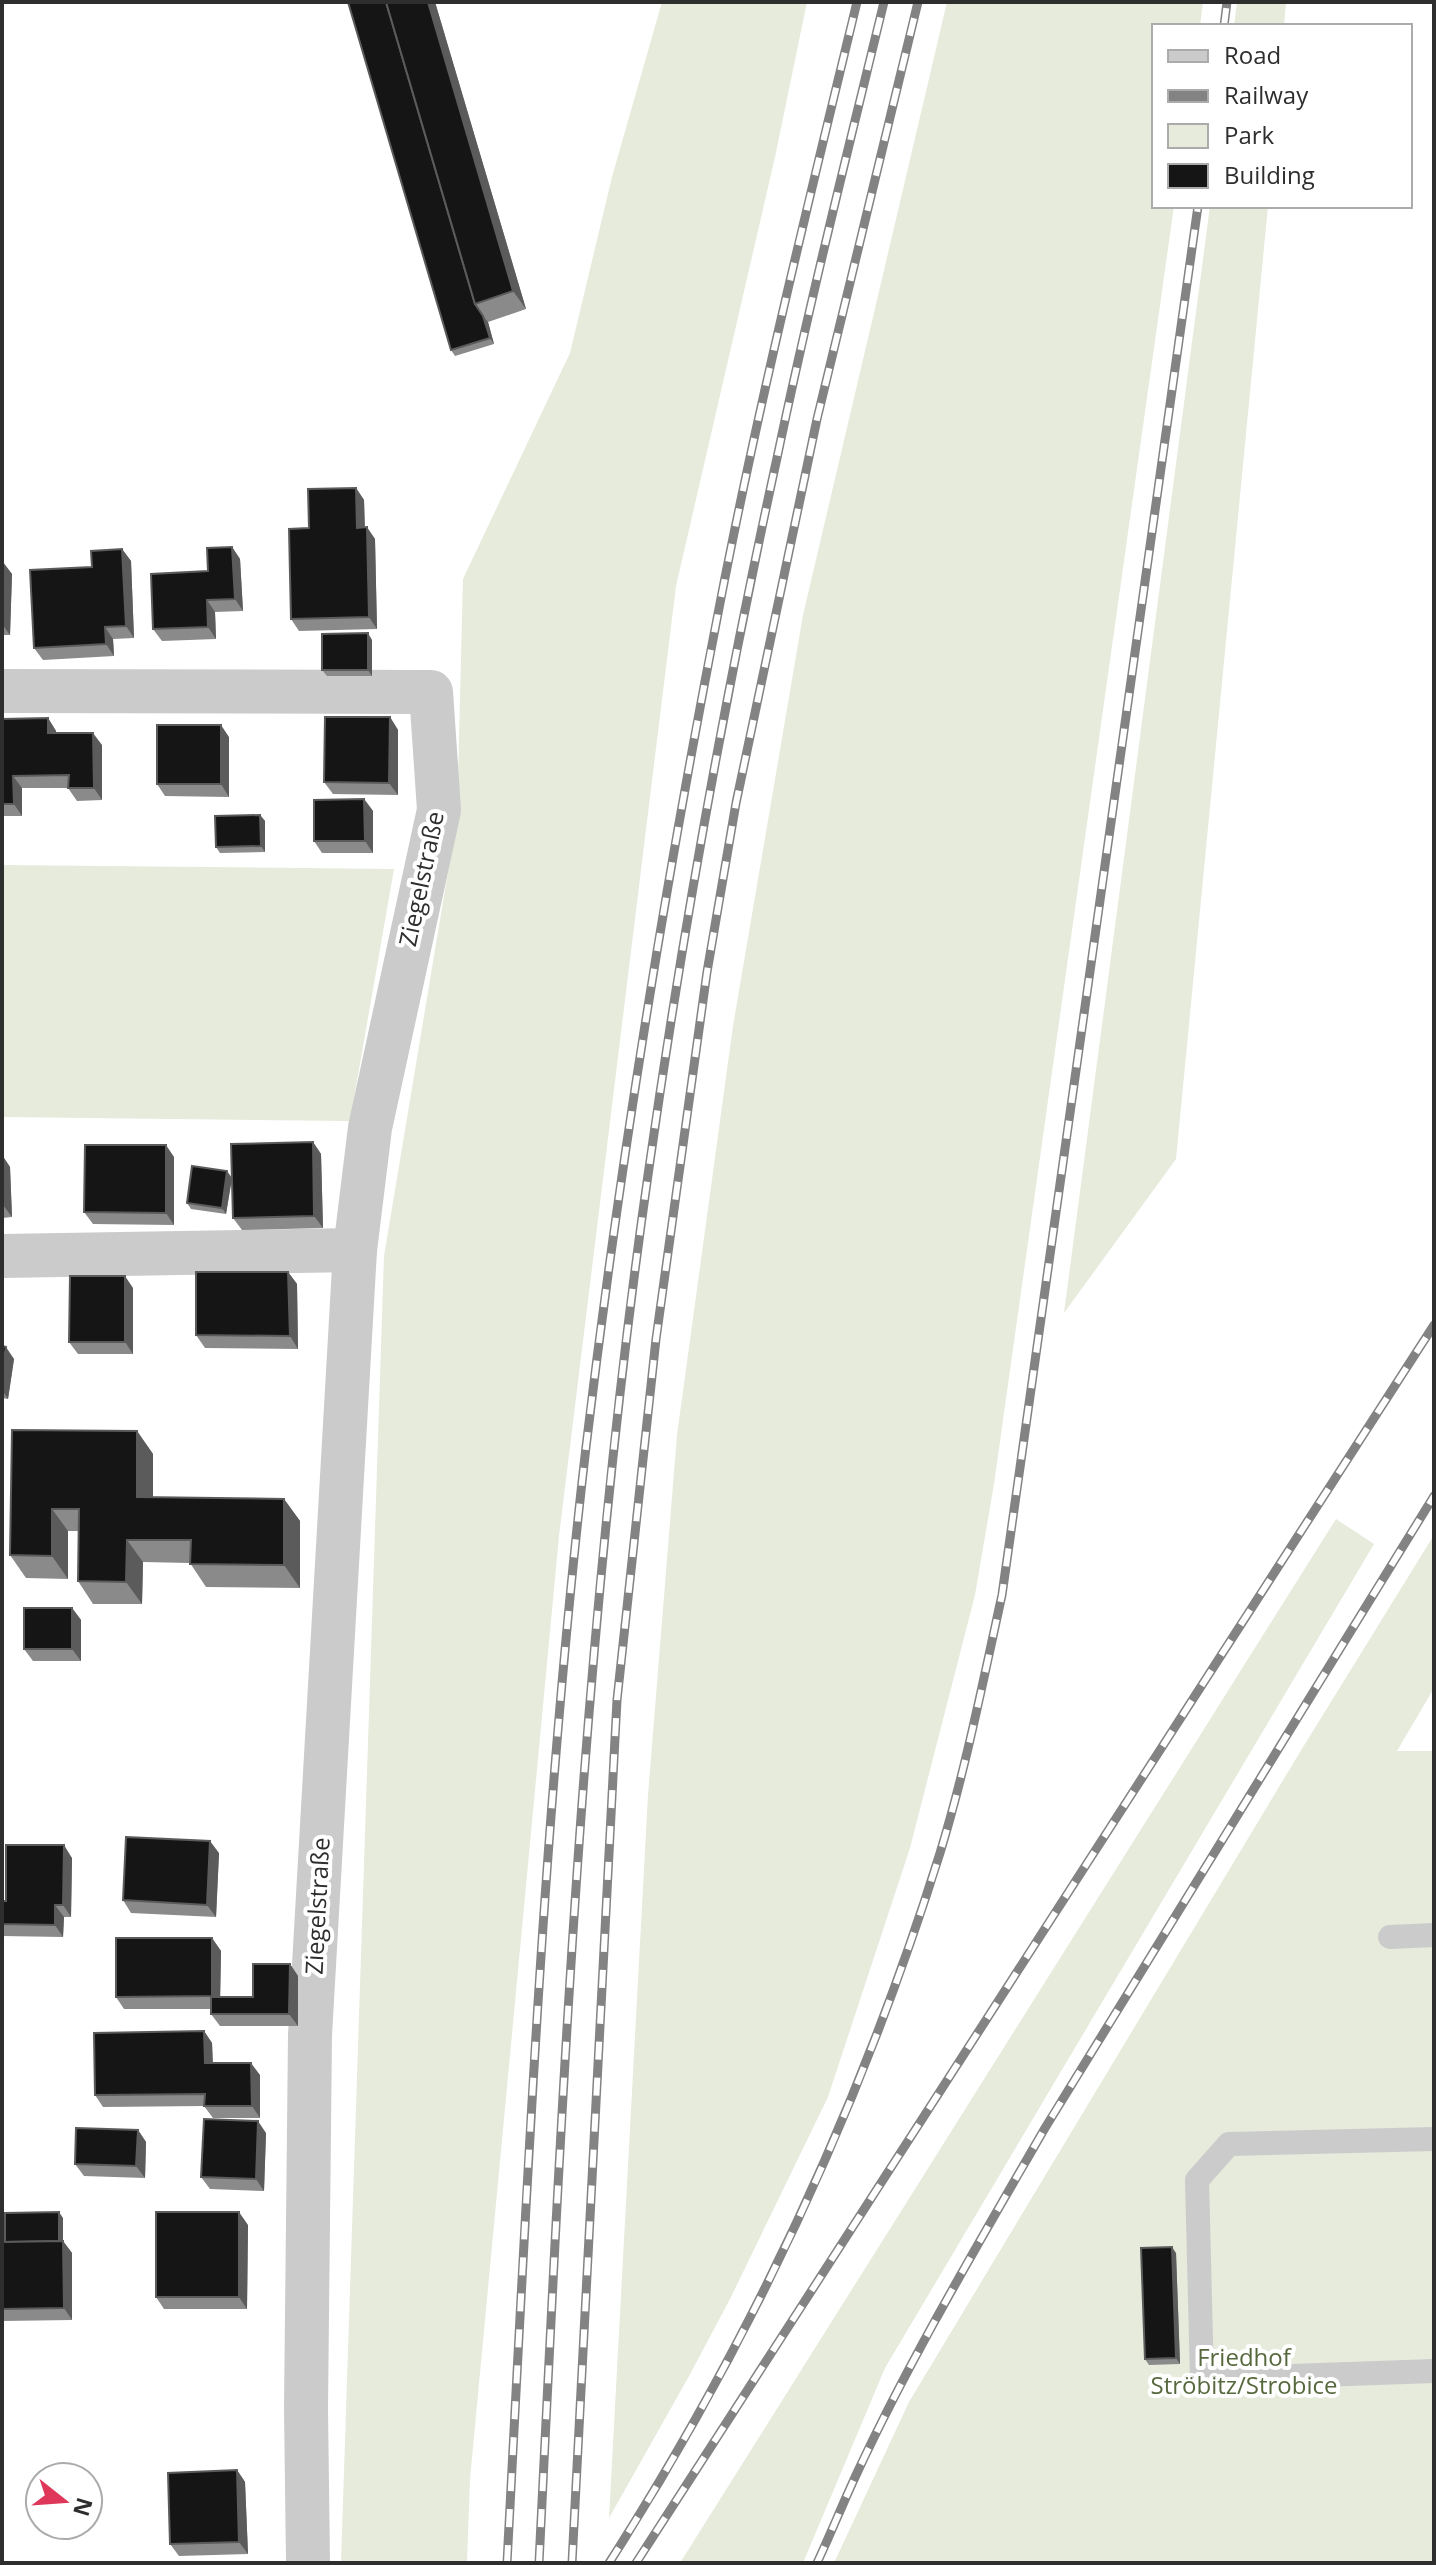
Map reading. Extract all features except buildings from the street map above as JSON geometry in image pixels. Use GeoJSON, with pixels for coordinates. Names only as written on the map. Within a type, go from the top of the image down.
{"type":"FeatureCollection","features":[{"type":"Feature","properties":{"kind":"street","name":"Ziegelstraße"},"geometry":{"type":"LineString","coordinates":[[2,691],[431,692],[439,810],[370,1128],[355,1250],[310,2035],[306,2408],[308,2563]]}},
{"type":"Feature","properties":{"kind":"street"},"geometry":{"type":"LineString","coordinates":[[2,1256],[355,1250]]}},
{"type":"Feature","properties":{"kind":"lane"},"geometry":{"type":"LineString","coordinates":[[1390,1937],[1434,1935]]}},
{"type":"Feature","properties":{"kind":"lane"},"geometry":{"type":"LineString","coordinates":[[1434,2139],[1229,2144],[1197,2180],[1202,2379],[1434,2371]]}},
{"type":"Feature","properties":{"kind":"green space"},"geometry":{"type":"Polygon","coordinates":[[[662,2],[807,2],[775,157],[676,586],[559,1536],[470,2479],[467,2563],[341,2563],[384,1256],[457,818],[463,579],[570,353],[612,177],[662,2]]]}},
{"type":"Feature","properties":{"kind":"green space"},"geometry":{"type":"Polygon","coordinates":[[[947,2],[1203,2],[1200,24],[1152,24],[1152,208],[1174,208],[994,1484],[975,1595],[910,1848],[828,2097],[730,2299],[609,2518],[648,1795],[677,1435],[733,1026],[803,615],[947,2]]]}},
{"type":"Feature","properties":{"kind":"green space"},"geometry":{"type":"Polygon","coordinates":[[[1237,2],[1286,2],[1284,24],[1234,24],[1237,2]]]}},
{"type":"Feature","properties":{"kind":"green space"},"geometry":{"type":"Polygon","coordinates":[[[1210,208],[1268,208],[1176,1159],[1064,1313],[1210,208]]]}},
{"type":"Feature","properties":{"kind":"green space"},"geometry":{"type":"Polygon","coordinates":[[[2,865],[394,869],[350,1121],[2,1117],[2,865]]]}},
{"type":"Feature","properties":{"kind":"green space"},"geometry":{"type":"Polygon","coordinates":[[[1336,1519],[1374,1544],[885,2368],[803,2563],[680,2563],[1336,1519]]]}},
{"type":"Feature","properties":{"kind":"green space","name":"Friedhof Ströbitz/Strobice"},"geometry":{"type":"Polygon","coordinates":[[[1434,1535],[1434,1688],[1397,1751],[1434,1751],[1434,2563],[834,2563],[909,2402],[1434,1535]]]}},
{"type":"Feature","properties":{"kind":"railway"},"geometry":{"type":"LineString","coordinates":[[507,2563],[529,2144],[558,1725],[586,1447],[614,1234],[663,915],[721,598],[769,374],[857,2]]}},
{"type":"Feature","properties":{"kind":"railway"},"geometry":{"type":"LineString","coordinates":[[539,2563],[577,1868],[606,1521],[648,1175],[690,905],[740,636],[802,344],[884,2]]}},
{"type":"Feature","properties":{"kind":"railway"},"geometry":{"type":"LineString","coordinates":[[572,2563],[617,1700],[656,1339],[707,972],[736,803],[817,419],[918,2]]}},
{"type":"Feature","properties":{"kind":"railway"},"geometry":{"type":"LineString","coordinates":[[1224,24],[1227,2]]}},
{"type":"Feature","properties":{"kind":"railway"},"geometry":{"type":"LineString","coordinates":[[609,2563],[710,2394],[798,2219],[875,2039],[909,1947],[958,1789],[1002,1595],[1198,208]]}},
{"type":"Feature","properties":{"kind":"railway"},"geometry":{"type":"LineString","coordinates":[[636,2563],[1434,1325]]}},
{"type":"Feature","properties":{"kind":"railway"},"geometry":{"type":"LineString","coordinates":[[817,2563],[900,2385],[1045,2128],[1434,1496]]}}]}
